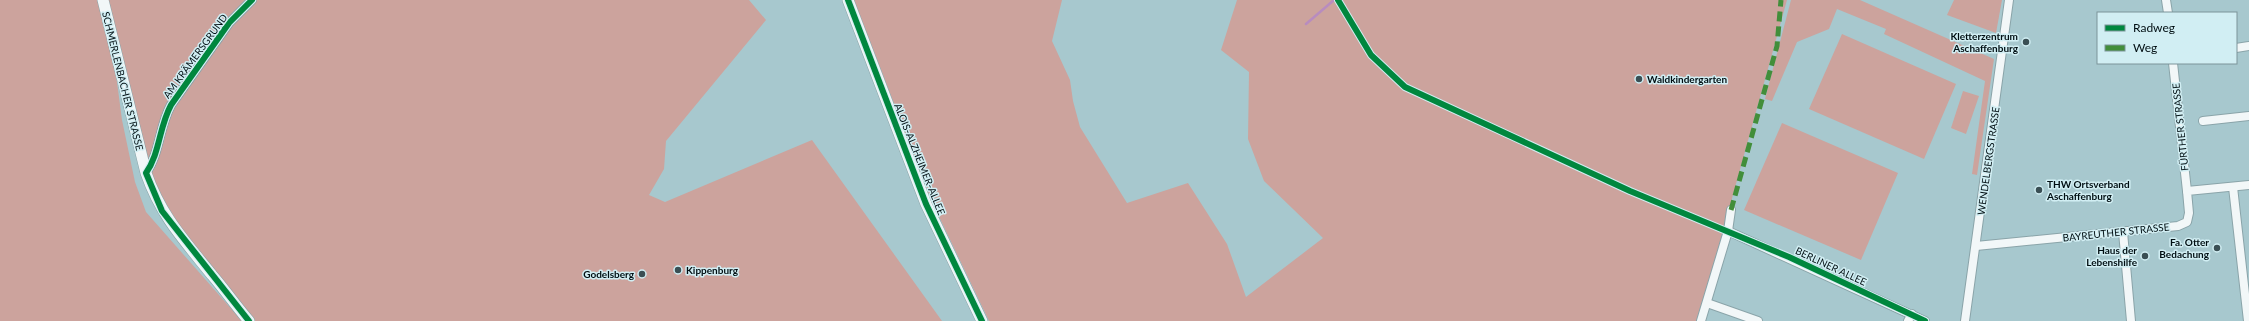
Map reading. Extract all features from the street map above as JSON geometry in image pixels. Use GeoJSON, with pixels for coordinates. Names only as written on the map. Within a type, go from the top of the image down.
{"type":"FeatureCollection","features":[{"type":"Feature","properties":{"kind":"street","name":"SCHMERLENBACHER STRASSE"},"geometry":{"type":"LineString","coordinates":[[103,0],[146,173],[162,211],[248,321]]}},
{"type":"Feature","properties":{"kind":"street","name":"AM KRÄMERSGRUND"},"geometry":{"type":"LineString","coordinates":[[146,173],[153,162],[163,120],[175,98],[229,23],[252,0]]}},
{"type":"Feature","properties":{"kind":"street","name":"ALOIS-ALZHEIMER-ALLEE"},"geometry":{"type":"LineString","coordinates":[[848,0],[926,204],[982,321]]}},
{"type":"Feature","properties":{"kind":"street","name":"WENDELBERGSTRASSE"},"geometry":{"type":"LineString","coordinates":[[1965,321],[2009,0]]}},
{"type":"Feature","properties":{"kind":"street"},"geometry":{"type":"LineString","coordinates":[[2166,0],[2168,12]]}},
{"type":"Feature","properties":{"kind":"street"},"geometry":{"type":"LineString","coordinates":[[2237,48],[2249,46]]}},
{"type":"Feature","properties":{"kind":"street","name":"FÜRTHER STRASSE"},"geometry":{"type":"LineString","coordinates":[[2174,64],[2187,191]]}},
{"type":"Feature","properties":{"kind":"street"},"geometry":{"type":"LineString","coordinates":[[2203,121],[2249,116]]}},
{"type":"Feature","properties":{"kind":"street"},"geometry":{"type":"LineString","coordinates":[[2187,191],[2249,185]]}},
{"type":"Feature","properties":{"kind":"street"},"geometry":{"type":"LineString","coordinates":[[2233,187],[2248,321]]}},
{"type":"Feature","properties":{"kind":"street","name":"BAYREUTHER STRASSE"},"geometry":{"type":"LineString","coordinates":[[1976,246],[2178,226],[2187,222],[2189,213],[2187,191]]}},
{"type":"Feature","properties":{"kind":"street"},"geometry":{"type":"LineString","coordinates":[[1701,321],[1728,231],[1731,210]]}},
{"type":"Feature","properties":{"kind":"street","name":"BERLINER ALLEE"},"geometry":{"type":"LineString","coordinates":[[1728,231],[1910,317],[1925,321]]}},
{"type":"Feature","properties":{"kind":"street"},"geometry":{"type":"LineString","coordinates":[[2123,232],[2131,321]]}},
{"type":"Feature","properties":{"kind":"street"},"geometry":{"type":"LineString","coordinates":[[1707,303],[1758,321]]}},
{"type":"Feature","properties":{"kind":"shaded area"},"geometry":{"type":"Polygon","coordinates":[[[0,0],[99,0],[117,82],[122,120],[135,182],[146,212],[242,321],[0,321],[0,0]]]}},
{"type":"Feature","properties":{"kind":"shaded area"},"geometry":{"type":"Polygon","coordinates":[[[106,0],[749,0],[766,20],[666,141],[664,169],[649,195],[665,202],[812,140],[942,321],[253,321],[167,209],[154,183],[118,37],[106,0]]]}},
{"type":"Feature","properties":{"kind":"shaded area"},"geometry":{"type":"Polygon","coordinates":[[[854,0],[1062,0],[1052,41],[1070,80],[1073,101],[1080,127],[1127,203],[1188,183],[1227,244],[1246,297],[1323,238],[1264,181],[1248,139],[1249,72],[1221,50],[1237,0],[1787,0],[1698,321],[989,321],[932,202],[854,0]]]}},
{"type":"Feature","properties":{"kind":"shaded area"},"geometry":{"type":"Polygon","coordinates":[[[1791,0],[1860,0],[1994,59],[1977,175],[1972,174],[1985,81],[1884,34],[1886,29],[1837,9],[1829,29],[1797,42],[1772,101],[1765,99],[1791,0]]]}},
{"type":"Feature","properties":{"kind":"shaded area"},"geometry":{"type":"Polygon","coordinates":[[[1954,0],[2002,0],[1996,33],[1947,15],[1954,0]]]}},
{"type":"Feature","properties":{"kind":"shaded area"},"geometry":{"type":"Polygon","coordinates":[[[1842,34],[1956,84],[1924,159],[1809,109],[1842,34]]]}},
{"type":"Feature","properties":{"kind":"shaded area"},"geometry":{"type":"Polygon","coordinates":[[[1963,91],[1979,96],[1966,134],[1951,128],[1963,91]]]}},
{"type":"Feature","properties":{"kind":"shaded area"},"geometry":{"type":"Polygon","coordinates":[[[1782,123],[1898,173],[1861,260],[1744,210],[1782,123]]]}},
{"type":"Feature","properties":{"kind":"waterway"},"geometry":{"type":"LineString","coordinates":[[1306,24],[1334,0]]}},
{"type":"Feature","properties":{"kind":"marked path"},"geometry":{"type":"LineString","coordinates":[[1731,210],[1777,46],[1781,0]]}},
{"type":"Feature","properties":{"kind":"cycle path"},"geometry":{"type":"LineString","coordinates":[[249,321],[162,211],[146,173],[154,157],[164,122],[171,105],[229,23],[252,0]]}},
{"type":"Feature","properties":{"kind":"cycle path"},"geometry":{"type":"LineString","coordinates":[[848,0],[926,204],[982,321]]}},
{"type":"Feature","properties":{"kind":"cycle path"},"geometry":{"type":"LineString","coordinates":[[1338,0],[1371,55],[1405,87],[1630,191],[1789,257],[1925,321]]}},
{"type":"Feature","properties":{"kind":"place","name":"Kletterzentrum Aschaffenburg"},"geometry":{"type":"Point","coordinates":[2026,42]}},
{"type":"Feature","properties":{"kind":"place","name":"Waldkindergarten"},"geometry":{"type":"Point","coordinates":[1639,79]}},
{"type":"Feature","properties":{"kind":"place","name":"THW Ortsverband Aschaffenburg"},"geometry":{"type":"Point","coordinates":[2039,190]}},
{"type":"Feature","properties":{"kind":"place","name":"Fa. Otter Bedachung"},"geometry":{"type":"Point","coordinates":[2217,248]}},
{"type":"Feature","properties":{"kind":"place","name":"Haus der Lebenshilfe"},"geometry":{"type":"Point","coordinates":[2145,256]}},
{"type":"Feature","properties":{"kind":"place","name":"Kippenburg"},"geometry":{"type":"Point","coordinates":[678,270]}},
{"type":"Feature","properties":{"kind":"place","name":"Godelsberg"},"geometry":{"type":"Point","coordinates":[642,274]}}]}
